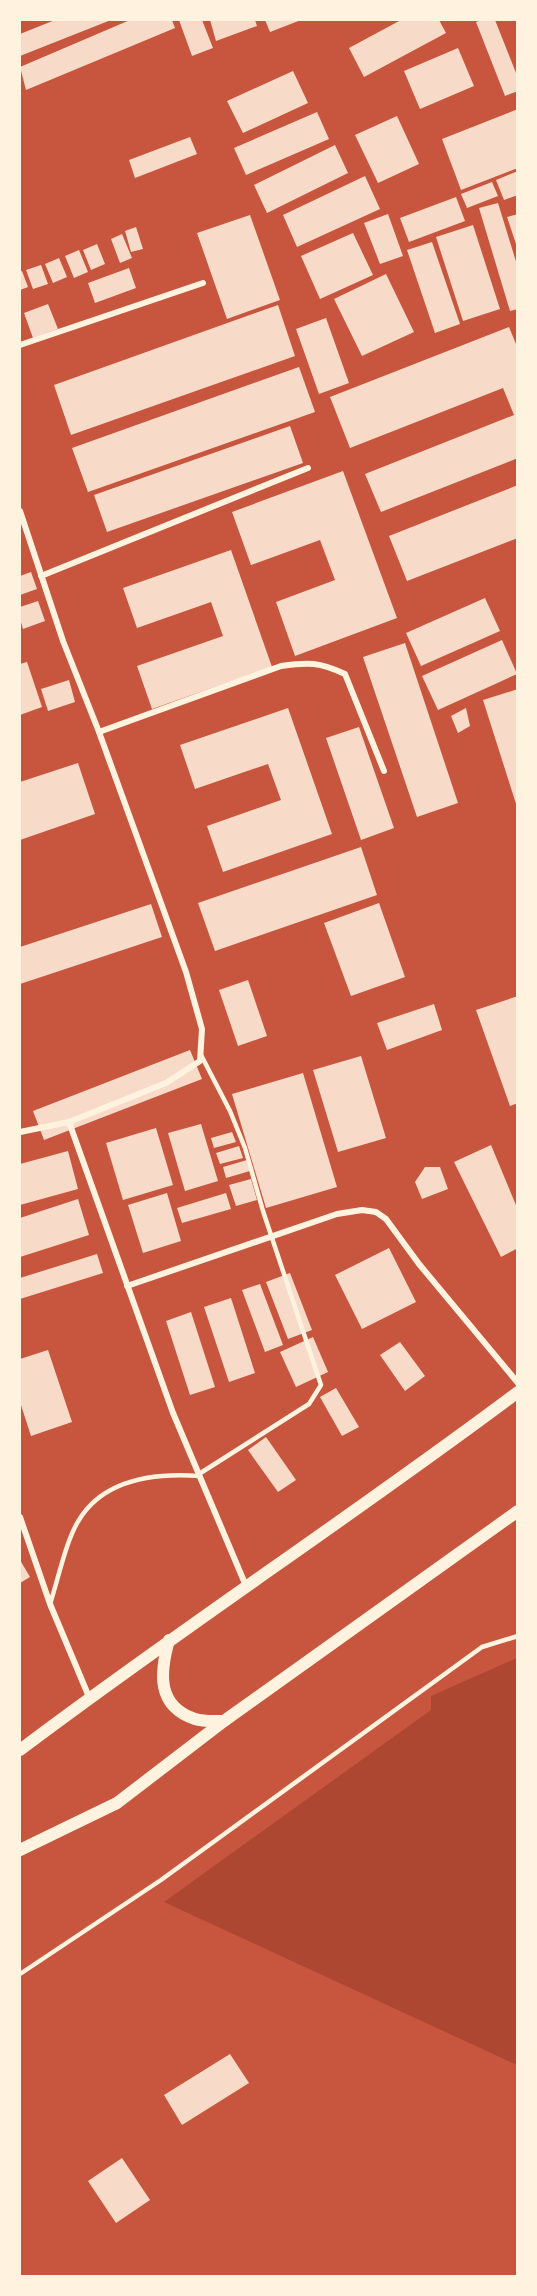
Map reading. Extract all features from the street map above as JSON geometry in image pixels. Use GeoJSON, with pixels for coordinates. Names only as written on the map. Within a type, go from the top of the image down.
{"type":"FeatureCollection","features":[{"type":"Feature","properties":{"kind":"main road"},"geometry":{"type":"LineString","coordinates":[[20,1750],[89,1697],[435,1454],[518,1392]]}},
{"type":"Feature","properties":{"kind":"main road"},"geometry":{"type":"LineString","coordinates":[[20,1850],[117,1803],[224,1721],[518,1511]]}},
{"type":"Feature","properties":{"kind":"main road"},"geometry":{"type":"LineString","coordinates":[[169,1640],[162,1665],[163,1682],[168,1697],[179,1711],[197,1720],[224,1721]]}},
{"type":"Feature","properties":{"kind":"street"},"geometry":{"type":"LineString","coordinates":[[20,345],[203,283]]}},
{"type":"Feature","properties":{"kind":"street"},"geometry":{"type":"LineString","coordinates":[[41,576],[308,468]]}},
{"type":"Feature","properties":{"kind":"street"},"geometry":{"type":"LineString","coordinates":[[20,511],[63,641],[99,732],[186,972],[202,1029],[200,1061],[166,1083],[69,1122],[20,1132]]}},
{"type":"Feature","properties":{"kind":"street"},"geometry":{"type":"LineString","coordinates":[[99,732],[281,666],[302,663],[323,664],[345,674],[384,771]]}},
{"type":"Feature","properties":{"kind":"street"},"geometry":{"type":"LineString","coordinates":[[69,1122],[173,1413],[246,1586]]}},
{"type":"Feature","properties":{"kind":"street"},"geometry":{"type":"LineString","coordinates":[[127,1286],[337,1214],[362,1210],[376,1212],[386,1219],[419,1264],[518,1383]]}},
{"type":"Feature","properties":{"kind":"street"},"geometry":{"type":"LineString","coordinates":[[20,1517],[50,1604],[89,1697]]}},
{"type":"Feature","properties":{"kind":"lane"},"geometry":{"type":"LineString","coordinates":[[50,1604],[78,1521],[98,1498],[128,1483],[149,1476],[199,1475],[309,1404],[321,1385],[245,1148],[230,1111],[200,1053]]}},
{"type":"Feature","properties":{"kind":"lane"},"geometry":{"type":"LineString","coordinates":[[20,1974],[161,1880],[482,1647],[518,1636]]}},
{"type":"Feature","properties":{"kind":"shaded area"},"geometry":{"type":"Polygon","coordinates":[[[517,1658],[517,2065],[164,1902],[431,1710],[431,1696],[517,1658]]]}},
{"type":"Feature","properties":{"kind":"building"},"geometry":{"type":"Polygon","coordinates":[[[55,20],[111,20],[20,56],[20,34],[55,20]]]}},
{"type":"Feature","properties":{"kind":"building"},"geometry":{"type":"Polygon","coordinates":[[[130,20],[172,20],[175,28],[26,90],[20,67],[130,20]]]}},
{"type":"Feature","properties":{"kind":"building"},"geometry":{"type":"Polygon","coordinates":[[[179,20],[202,20],[213,48],[192,56],[179,20]]]}},
{"type":"Feature","properties":{"kind":"building"},"geometry":{"type":"Polygon","coordinates":[[[210,20],[255,20],[257,26],[216,41],[210,20]]]}},
{"type":"Feature","properties":{"kind":"building"},"geometry":{"type":"Polygon","coordinates":[[[265,20],[301,20],[270,32],[265,20]]]}},
{"type":"Feature","properties":{"kind":"building"},"geometry":{"type":"Polygon","coordinates":[[[401,20],[439,20],[446,33],[364,77],[349,48],[401,20]]]}},
{"type":"Feature","properties":{"kind":"building"},"geometry":{"type":"Polygon","coordinates":[[[495,20],[518,78],[518,91],[505,96],[476,22],[495,20]]]}},
{"type":"Feature","properties":{"kind":"building"},"geometry":{"type":"Polygon","coordinates":[[[458,48],[474,86],[420,109],[404,71],[458,48]]]}},
{"type":"Feature","properties":{"kind":"building"},"geometry":{"type":"Polygon","coordinates":[[[293,71],[308,103],[243,133],[227,101],[293,71]]]}},
{"type":"Feature","properties":{"kind":"building"},"geometry":{"type":"Polygon","coordinates":[[[518,109],[518,168],[461,190],[442,139],[518,109]]]}},
{"type":"Feature","properties":{"kind":"building"},"geometry":{"type":"Polygon","coordinates":[[[317,112],[329,139],[246,175],[234,148],[317,112]]]}},
{"type":"Feature","properties":{"kind":"building"},"geometry":{"type":"Polygon","coordinates":[[[397,116],[419,164],[378,183],[355,135],[397,116]]]}},
{"type":"Feature","properties":{"kind":"building"},"geometry":{"type":"Polygon","coordinates":[[[190,137],[197,154],[135,178],[129,160],[190,137]]]}},
{"type":"Feature","properties":{"kind":"building"},"geometry":{"type":"Polygon","coordinates":[[[335,145],[348,173],[267,213],[254,185],[335,145]]]}},
{"type":"Feature","properties":{"kind":"building"},"geometry":{"type":"Polygon","coordinates":[[[518,171],[518,195],[504,200],[496,180],[518,171]]]}},
{"type":"Feature","properties":{"kind":"building"},"geometry":{"type":"Polygon","coordinates":[[[365,176],[380,209],[297,247],[283,215],[365,176]]]}},
{"type":"Feature","properties":{"kind":"building"},"geometry":{"type":"Polygon","coordinates":[[[492,182],[498,196],[467,208],[461,194],[492,182]]]}},
{"type":"Feature","properties":{"kind":"building"},"geometry":{"type":"Polygon","coordinates":[[[456,197],[465,221],[409,242],[400,218],[456,197]]]}},
{"type":"Feature","properties":{"kind":"building"},"geometry":{"type":"Polygon","coordinates":[[[498,203],[518,268],[518,309],[510,311],[479,208],[498,203]]]}},
{"type":"Feature","properties":{"kind":"building"},"geometry":{"type":"Polygon","coordinates":[[[388,214],[403,256],[380,264],[364,223],[388,214]]]}},
{"type":"Feature","properties":{"kind":"building"},"geometry":{"type":"Polygon","coordinates":[[[518,214],[518,247],[517,247],[507,217],[518,214]]]}},
{"type":"Feature","properties":{"kind":"building"},"geometry":{"type":"Polygon","coordinates":[[[250,215],[280,300],[227,319],[197,233],[250,215]]]}},
{"type":"Feature","properties":{"kind":"building"},"geometry":{"type":"Polygon","coordinates":[[[473,225],[500,309],[463,321],[436,237],[473,225]]]}},
{"type":"Feature","properties":{"kind":"building"},"geometry":{"type":"Polygon","coordinates":[[[136,227],[143,249],[131,252],[125,231],[136,227]]]}},
{"type":"Feature","properties":{"kind":"building"},"geometry":{"type":"Polygon","coordinates":[[[353,233],[373,275],[320,299],[301,256],[353,233]]]}},
{"type":"Feature","properties":{"kind":"building"},"geometry":{"type":"Polygon","coordinates":[[[122,234],[132,258],[120,263],[111,239],[122,234]]]}},
{"type":"Feature","properties":{"kind":"building"},"geometry":{"type":"Polygon","coordinates":[[[432,242],[460,324],[435,333],[407,250],[432,242]]]}},
{"type":"Feature","properties":{"kind":"building"},"geometry":{"type":"Polygon","coordinates":[[[97,244],[105,264],[91,270],[83,250],[97,244]]]}},
{"type":"Feature","properties":{"kind":"building"},"geometry":{"type":"Polygon","coordinates":[[[79,250],[88,272],[74,278],[65,256],[79,250]]]}},
{"type":"Feature","properties":{"kind":"building"},"geometry":{"type":"Polygon","coordinates":[[[59,258],[67,277],[53,283],[45,264],[59,258]]]}},
{"type":"Feature","properties":{"kind":"building"},"geometry":{"type":"Polygon","coordinates":[[[41,265],[48,284],[33,289],[26,270],[41,265]]]}},
{"type":"Feature","properties":{"kind":"building"},"geometry":{"type":"Polygon","coordinates":[[[129,268],[136,288],[95,303],[88,283],[129,268]]]}},
{"type":"Feature","properties":{"kind":"building"},"geometry":{"type":"Polygon","coordinates":[[[22,271],[28,287],[20,290],[20,272],[22,271]]]}},
{"type":"Feature","properties":{"kind":"building"},"geometry":{"type":"Polygon","coordinates":[[[386,274],[414,332],[362,356],[334,299],[386,274]]]}},
{"type":"Feature","properties":{"kind":"building"},"geometry":{"type":"Polygon","coordinates":[[[48,304],[58,329],[33,338],[24,313],[48,304]]]}},
{"type":"Feature","properties":{"kind":"building"},"geometry":{"type":"Polygon","coordinates":[[[278,305],[295,356],[71,435],[54,385],[278,305]]]}},
{"type":"Feature","properties":{"kind":"building"},"geometry":{"type":"Polygon","coordinates":[[[326,318],[349,383],[319,394],[296,329],[326,318]]]}},
{"type":"Feature","properties":{"kind":"building"},"geometry":{"type":"Polygon","coordinates":[[[509,327],[518,349],[518,458],[381,512],[365,474],[514,415],[503,388],[350,448],[330,397],[509,327]]]}},
{"type":"Feature","properties":{"kind":"building"},"geometry":{"type":"Polygon","coordinates":[[[299,367],[315,412],[88,492],[72,448],[299,367]]]}},
{"type":"Feature","properties":{"kind":"building"},"geometry":{"type":"Polygon","coordinates":[[[290,426],[303,463],[107,532],[94,495],[290,426]]]}},
{"type":"Feature","properties":{"kind":"building"},"geometry":{"type":"Polygon","coordinates":[[[343,471],[397,618],[295,656],[276,602],[335,580],[320,540],[251,565],[232,512],[343,471]]]}},
{"type":"Feature","properties":{"kind":"building"},"geometry":{"type":"Polygon","coordinates":[[[518,485],[518,538],[407,581],[389,536],[518,485]]]}},
{"type":"Feature","properties":{"kind":"building"},"geometry":{"type":"Polygon","coordinates":[[[231,550],[272,667],[152,709],[137,666],[223,636],[211,602],[137,628],[123,588],[231,550]]]}},
{"type":"Feature","properties":{"kind":"building"},"geometry":{"type":"Polygon","coordinates":[[[31,572],[37,589],[20,595],[20,576],[31,572]]]}},
{"type":"Feature","properties":{"kind":"building"},"geometry":{"type":"Polygon","coordinates":[[[485,598],[500,631],[421,666],[406,633],[485,598]]]}},
{"type":"Feature","properties":{"kind":"building"},"geometry":{"type":"Polygon","coordinates":[[[38,601],[45,621],[23,629],[20,607],[38,601]]]}},
{"type":"Feature","properties":{"kind":"building"},"geometry":{"type":"Polygon","coordinates":[[[502,640],[517,674],[438,710],[422,676],[502,640]]]}},
{"type":"Feature","properties":{"kind":"building"},"geometry":{"type":"Polygon","coordinates":[[[405,643],[458,803],[417,817],[363,657],[405,643]]]}},
{"type":"Feature","properties":{"kind":"building"},"geometry":{"type":"Polygon","coordinates":[[[27,662],[42,707],[20,715],[20,664],[27,662]]]}},
{"type":"Feature","properties":{"kind":"building"},"geometry":{"type":"Polygon","coordinates":[[[69,680],[75,702],[48,711],[41,689],[69,680]]]}},
{"type":"Feature","properties":{"kind":"building"},"geometry":{"type":"Polygon","coordinates":[[[518,689],[518,807],[517,807],[483,700],[518,689]]]}},
{"type":"Feature","properties":{"kind":"building"},"geometry":{"type":"Polygon","coordinates":[[[288,708],[332,834],[223,872],[207,826],[281,800],[268,764],[195,789],[180,745],[288,708]]]}},
{"type":"Feature","properties":{"kind":"building"},"geometry":{"type":"Polygon","coordinates":[[[466,708],[470,726],[458,733],[451,716],[466,708]]]}},
{"type":"Feature","properties":{"kind":"building"},"geometry":{"type":"Polygon","coordinates":[[[359,727],[394,828],[361,840],[326,738],[359,727]]]}},
{"type":"Feature","properties":{"kind":"building"},"geometry":{"type":"Polygon","coordinates":[[[78,763],[95,814],[20,840],[20,782],[78,763]]]}},
{"type":"Feature","properties":{"kind":"building"},"geometry":{"type":"Polygon","coordinates":[[[361,847],[377,895],[215,951],[198,903],[361,847]]]}},
{"type":"Feature","properties":{"kind":"building"},"geometry":{"type":"Polygon","coordinates":[[[379,903],[405,977],[351,996],[324,923],[379,903]]]}},
{"type":"Feature","properties":{"kind":"building"},"geometry":{"type":"Polygon","coordinates":[[[151,904],[162,937],[20,984],[20,947],[151,904]]]}},
{"type":"Feature","properties":{"kind":"building"},"geometry":{"type":"Polygon","coordinates":[[[248,980],[267,1036],[238,1046],[219,990],[248,980]]]}},
{"type":"Feature","properties":{"kind":"building"},"geometry":{"type":"Polygon","coordinates":[[[518,996],[518,1103],[510,1106],[476,1010],[518,996]]]}},
{"type":"Feature","properties":{"kind":"building"},"geometry":{"type":"Polygon","coordinates":[[[434,1004],[442,1030],[387,1050],[377,1023],[434,1004]]]}},
{"type":"Feature","properties":{"kind":"building"},"geometry":{"type":"Polygon","coordinates":[[[190,1050],[202,1079],[44,1140],[33,1111],[190,1050]]]}},
{"type":"Feature","properties":{"kind":"building"},"geometry":{"type":"Polygon","coordinates":[[[361,1056],[386,1138],[338,1152],[313,1070],[361,1056]]]}},
{"type":"Feature","properties":{"kind":"building"},"geometry":{"type":"Polygon","coordinates":[[[303,1073],[337,1187],[266,1208],[232,1094],[303,1073]]]}},
{"type":"Feature","properties":{"kind":"building"},"geometry":{"type":"Polygon","coordinates":[[[201,1124],[218,1181],[185,1191],[168,1133],[201,1124]]]}},
{"type":"Feature","properties":{"kind":"building"},"geometry":{"type":"Polygon","coordinates":[[[156,1128],[173,1185],[123,1200],[106,1143],[156,1128]]]}},
{"type":"Feature","properties":{"kind":"building"},"geometry":{"type":"Polygon","coordinates":[[[232,1132],[236,1142],[214,1148],[211,1138],[232,1132]]]}},
{"type":"Feature","properties":{"kind":"building"},"geometry":{"type":"Polygon","coordinates":[[[491,1145],[518,1210],[518,1248],[501,1257],[454,1162],[491,1145]]]}},
{"type":"Feature","properties":{"kind":"building"},"geometry":{"type":"Polygon","coordinates":[[[239,1146],[243,1158],[220,1164],[216,1153],[239,1146]]]}},
{"type":"Feature","properties":{"kind":"building"},"geometry":{"type":"Polygon","coordinates":[[[68,1151],[78,1189],[20,1205],[20,1164],[68,1151]]]}},
{"type":"Feature","properties":{"kind":"building"},"geometry":{"type":"Polygon","coordinates":[[[247,1160],[250,1171],[226,1178],[223,1167],[247,1160]]]}},
{"type":"Feature","properties":{"kind":"building"},"geometry":{"type":"Polygon","coordinates":[[[425,1167],[440,1167],[448,1189],[422,1199],[415,1182],[425,1167]]]}},
{"type":"Feature","properties":{"kind":"building"},"geometry":{"type":"Polygon","coordinates":[[[251,1179],[257,1200],[236,1206],[229,1185],[251,1179]]]}},
{"type":"Feature","properties":{"kind":"building"},"geometry":{"type":"Polygon","coordinates":[[[167,1193],[181,1241],[143,1253],[128,1205],[167,1193]]]}},
{"type":"Feature","properties":{"kind":"building"},"geometry":{"type":"Polygon","coordinates":[[[226,1193],[231,1209],[182,1223],[177,1208],[226,1193]]]}},
{"type":"Feature","properties":{"kind":"building"},"geometry":{"type":"Polygon","coordinates":[[[78,1199],[89,1235],[20,1257],[20,1218],[78,1199]]]}},
{"type":"Feature","properties":{"kind":"building"},"geometry":{"type":"Polygon","coordinates":[[[389,1248],[416,1302],[362,1329],[335,1275],[389,1248]]]}},
{"type":"Feature","properties":{"kind":"building"},"geometry":{"type":"Polygon","coordinates":[[[97,1254],[103,1273],[20,1299],[20,1278],[97,1254]]]}},
{"type":"Feature","properties":{"kind":"building"},"geometry":{"type":"Polygon","coordinates":[[[290,1273],[312,1330],[288,1339],[266,1282],[290,1273]]]}},
{"type":"Feature","properties":{"kind":"building"},"geometry":{"type":"Polygon","coordinates":[[[260,1284],[283,1345],[265,1352],[242,1290],[260,1284]]]}},
{"type":"Feature","properties":{"kind":"building"},"geometry":{"type":"Polygon","coordinates":[[[231,1298],[255,1373],[229,1382],[204,1307],[231,1298]]]}},
{"type":"Feature","properties":{"kind":"building"},"geometry":{"type":"Polygon","coordinates":[[[191,1312],[215,1387],[190,1395],[166,1321],[191,1312]]]}},
{"type":"Feature","properties":{"kind":"building"},"geometry":{"type":"Polygon","coordinates":[[[313,1337],[328,1372],[296,1387],[280,1352],[313,1337]]]}},
{"type":"Feature","properties":{"kind":"building"},"geometry":{"type":"Polygon","coordinates":[[[400,1342],[425,1376],[405,1391],[380,1355],[400,1342]]]}},
{"type":"Feature","properties":{"kind":"building"},"geometry":{"type":"Polygon","coordinates":[[[48,1350],[72,1422],[31,1436],[20,1402],[20,1359],[48,1350]]]}},
{"type":"Feature","properties":{"kind":"building"},"geometry":{"type":"Polygon","coordinates":[[[336,1388],[359,1427],[342,1436],[320,1397],[336,1388]]]}},
{"type":"Feature","properties":{"kind":"building"},"geometry":{"type":"Polygon","coordinates":[[[266,1437],[296,1480],[278,1492],[248,1450],[266,1437]]]}},
{"type":"Feature","properties":{"kind":"building"},"geometry":{"type":"Polygon","coordinates":[[[20,1560],[30,1577],[20,1583],[20,1560]]]}},
{"type":"Feature","properties":{"kind":"building"},"geometry":{"type":"Polygon","coordinates":[[[230,2054],[249,2083],[182,2125],[164,2095],[230,2054]]]}},
{"type":"Feature","properties":{"kind":"building"},"geometry":{"type":"Polygon","coordinates":[[[122,2158],[150,2200],[116,2223],[88,2181],[122,2158]]]}}]}
